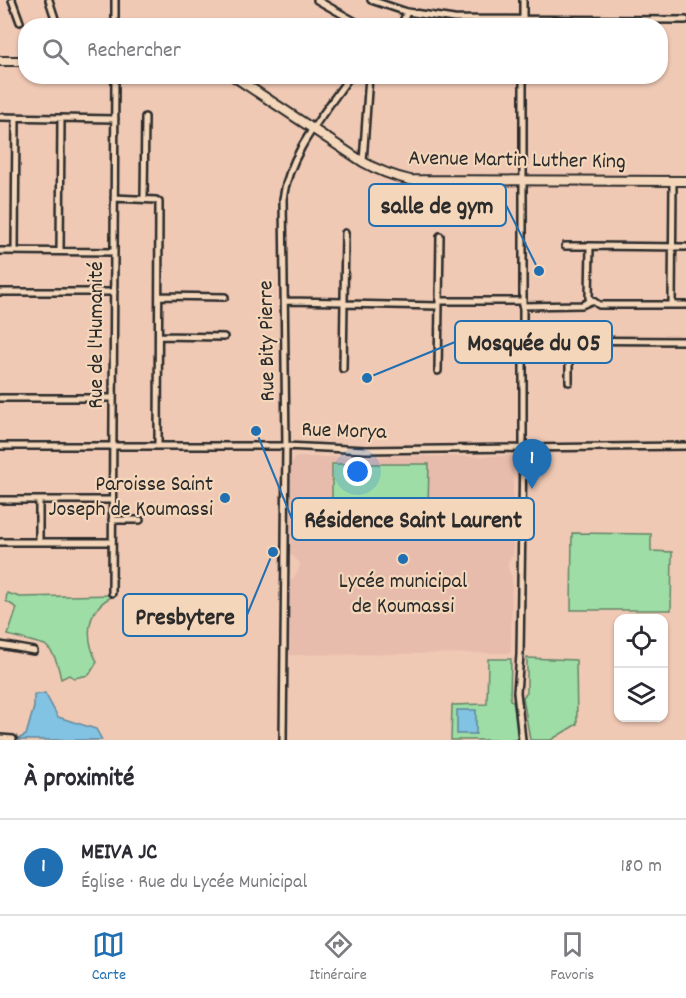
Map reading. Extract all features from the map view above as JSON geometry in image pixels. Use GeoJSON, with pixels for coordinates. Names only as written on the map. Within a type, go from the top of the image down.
{"type":"FeatureCollection","features":[{"type":"Feature","properties":{"kind":"street"},"geometry":{"type":"LineString","coordinates":[[12,0],[19,18]]}},
{"type":"Feature","properties":{"kind":"street"},"geometry":{"type":"LineString","coordinates":[[49,0],[55,18]]}},
{"type":"Feature","properties":{"kind":"street"},"geometry":{"type":"LineString","coordinates":[[115,0],[115,18]]}},
{"type":"Feature","properties":{"kind":"street"},"geometry":{"type":"LineString","coordinates":[[317,0],[349,18]]}},
{"type":"Feature","properties":{"kind":"street"},"geometry":{"type":"LineString","coordinates":[[371,0],[407,12],[447,18]]}},
{"type":"Feature","properties":{"kind":"street"},"geometry":{"type":"LineString","coordinates":[[523,0],[523,18]]}},
{"type":"Feature","properties":{"kind":"street"},"geometry":{"type":"LineString","coordinates":[[404,18],[407,12]]}},
{"type":"Feature","properties":{"kind":"street"},"geometry":{"type":"LineString","coordinates":[[668,20],[686,20]]}},
{"type":"Feature","properties":{"kind":"street"},"geometry":{"type":"LineString","coordinates":[[0,61],[18,61]]}},
{"type":"Feature","properties":{"kind":"street","name":"Rue de l'Humanité"},"geometry":{"type":"LineString","coordinates":[[112,593],[115,84]]}},
{"type":"Feature","properties":{"kind":"street","name":"Avenue Martin Luther King"},"geometry":{"type":"LineString","coordinates":[[245,84],[363,162],[382,172],[410,180],[686,180]]}},
{"type":"Feature","properties":{"kind":"street","name":"Rue Bity Pierre"},"geometry":{"type":"LineString","coordinates":[[283,740],[286,446],[283,200],[285,183],[292,166],[345,84]]}},
{"type":"Feature","properties":{"kind":"street"},"geometry":{"type":"LineString","coordinates":[[363,162],[368,84]]}},
{"type":"Feature","properties":{"kind":"street"},"geometry":{"type":"LineString","coordinates":[[522,740],[517,692],[520,655],[523,447],[523,84]]}},
{"type":"Feature","properties":{"kind":"street"},"geometry":{"type":"LineString","coordinates":[[0,117],[115,119]]}},
{"type":"Feature","properties":{"kind":"street"},"geometry":{"type":"LineString","coordinates":[[144,117],[144,199]]}},
{"type":"Feature","properties":{"kind":"street"},"geometry":{"type":"LineString","coordinates":[[15,251],[16,118]]}},
{"type":"Feature","properties":{"kind":"street"},"geometry":{"type":"LineString","coordinates":[[60,251],[61,118]]}},
{"type":"Feature","properties":{"kind":"street"},"geometry":{"type":"LineString","coordinates":[[672,304],[673,181]]}},
{"type":"Feature","properties":{"kind":"street"},"geometry":{"type":"LineString","coordinates":[[114,198],[159,202],[158,446]]}},
{"type":"Feature","properties":{"kind":"street"},"geometry":{"type":"LineString","coordinates":[[343,369],[345,233]]}},
{"type":"Feature","properties":{"kind":"street"},"geometry":{"type":"LineString","coordinates":[[438,371],[440,236]]}},
{"type":"Feature","properties":{"kind":"street"},"geometry":{"type":"LineString","coordinates":[[565,246],[686,247]]}},
{"type":"Feature","properties":{"kind":"street"},"geometry":{"type":"LineString","coordinates":[[590,246],[589,298],[591,301],[599,305],[686,304]]}},
{"type":"Feature","properties":{"kind":"street"},"geometry":{"type":"LineString","coordinates":[[0,251],[114,252]]}},
{"type":"Feature","properties":{"kind":"street"},"geometry":{"type":"LineString","coordinates":[[0,292],[114,292]]}},
{"type":"Feature","properties":{"kind":"street"},"geometry":{"type":"LineString","coordinates":[[159,296],[225,297]]}},
{"type":"Feature","properties":{"kind":"street"},"geometry":{"type":"LineString","coordinates":[[285,301],[582,305],[591,301]]}},
{"type":"Feature","properties":{"kind":"street"},"geometry":{"type":"LineString","coordinates":[[159,336],[224,337]]}},
{"type":"Feature","properties":{"kind":"street"},"geometry":{"type":"LineString","coordinates":[[523,340],[686,341]]}},
{"type":"Feature","properties":{"kind":"street"},"geometry":{"type":"LineString","coordinates":[[569,340],[569,382]]}},
{"type":"Feature","properties":{"kind":"street"},"geometry":{"type":"LineString","coordinates":[[0,398],[113,398]]}},
{"type":"Feature","properties":{"kind":"street","name":"Rue Morya"},"geometry":{"type":"LineString","coordinates":[[0,446],[286,446],[366,450],[686,446]]}},
{"type":"Feature","properties":{"kind":"street"},"geometry":{"type":"LineString","coordinates":[[0,500],[112,500]]}},
{"type":"Feature","properties":{"kind":"street"},"geometry":{"type":"LineString","coordinates":[[39,500],[39,541]]}},
{"type":"Feature","properties":{"kind":"street"},"geometry":{"type":"LineString","coordinates":[[112,520],[140,520]]}},
{"type":"Feature","properties":{"kind":"street"},"geometry":{"type":"LineString","coordinates":[[0,542],[112,542]]}},
{"type":"Feature","properties":{"kind":"street"},"geometry":{"type":"LineString","coordinates":[[0,645],[34,651]]}},
{"type":"Feature","properties":{"kind":"street"},"geometry":{"type":"LineString","coordinates":[[0,738],[13,739]]}},
{"type":"Feature","properties":{"kind":"shaded area","name":"Lycée municipal de Koumassi"},"geometry":{"type":"Polygon","coordinates":[[[513,456],[513,555],[508,562],[508,569],[512,577],[511,653],[288,655],[290,582],[299,570],[300,563],[290,554],[291,464],[296,457],[513,456]]]}},
{"type":"Feature","properties":{"kind":"green space"},"geometry":{"type":"Polygon","coordinates":[[[332,464],[429,464],[428,509],[332,509],[332,464]]]}},
{"type":"Feature","properties":{"kind":"green space"},"geometry":{"type":"Polygon","coordinates":[[[572,533],[651,534],[651,551],[672,552],[671,610],[571,610],[572,533]]]}},
{"type":"Feature","properties":{"kind":"green space"},"geometry":{"type":"Polygon","coordinates":[[[7,593],[20,597],[115,595],[98,607],[90,624],[90,642],[97,662],[89,675],[74,678],[69,675],[61,679],[54,656],[45,645],[8,635],[17,608],[6,601],[7,593]]]}},
{"type":"Feature","properties":{"kind":"green space"},"geometry":{"type":"Polygon","coordinates":[[[527,658],[576,660],[577,724],[551,740],[530,740],[523,697],[527,693],[527,658]]]}},
{"type":"Feature","properties":{"kind":"green space"},"geometry":{"type":"Polygon","coordinates":[[[488,659],[511,659],[510,700],[513,701],[519,740],[451,740],[452,705],[487,704],[488,659]]]}},
{"type":"Feature","properties":{"kind":"water"},"geometry":{"type":"Polygon","coordinates":[[[45,693],[58,717],[96,729],[102,740],[16,740],[26,735],[34,707],[34,695],[45,693]]]}},
{"type":"Feature","properties":{"kind":"water"},"geometry":{"type":"Polygon","coordinates":[[[457,710],[476,710],[476,734],[457,734],[457,710]]]}},
{"type":"Feature","properties":{"kind":"place","name":"salle de gym"},"geometry":{"type":"Point","coordinates":[539,271]}},
{"type":"Feature","properties":{"kind":"place","name":"Mosquée du 05"},"geometry":{"type":"Point","coordinates":[367,378]}},
{"type":"Feature","properties":{"kind":"place","name":"Résidence Saint Laurent"},"geometry":{"type":"Point","coordinates":[256,431]}},
{"type":"Feature","properties":{"kind":"place","name":"MEIVA JC"},"geometry":{"type":"Point","coordinates":[532,489]}},
{"type":"Feature","properties":{"kind":"place","name":"Paroisse Saint Joseph de Koumassi"},"geometry":{"type":"Point","coordinates":[225,498]}},
{"type":"Feature","properties":{"kind":"place","name":"Presbytere"},"geometry":{"type":"Point","coordinates":[273,552]}},
{"type":"Feature","properties":{"kind":"place","name":"Lycée municipal de Koumassi"},"geometry":{"type":"Point","coordinates":[403,559]}}]}
